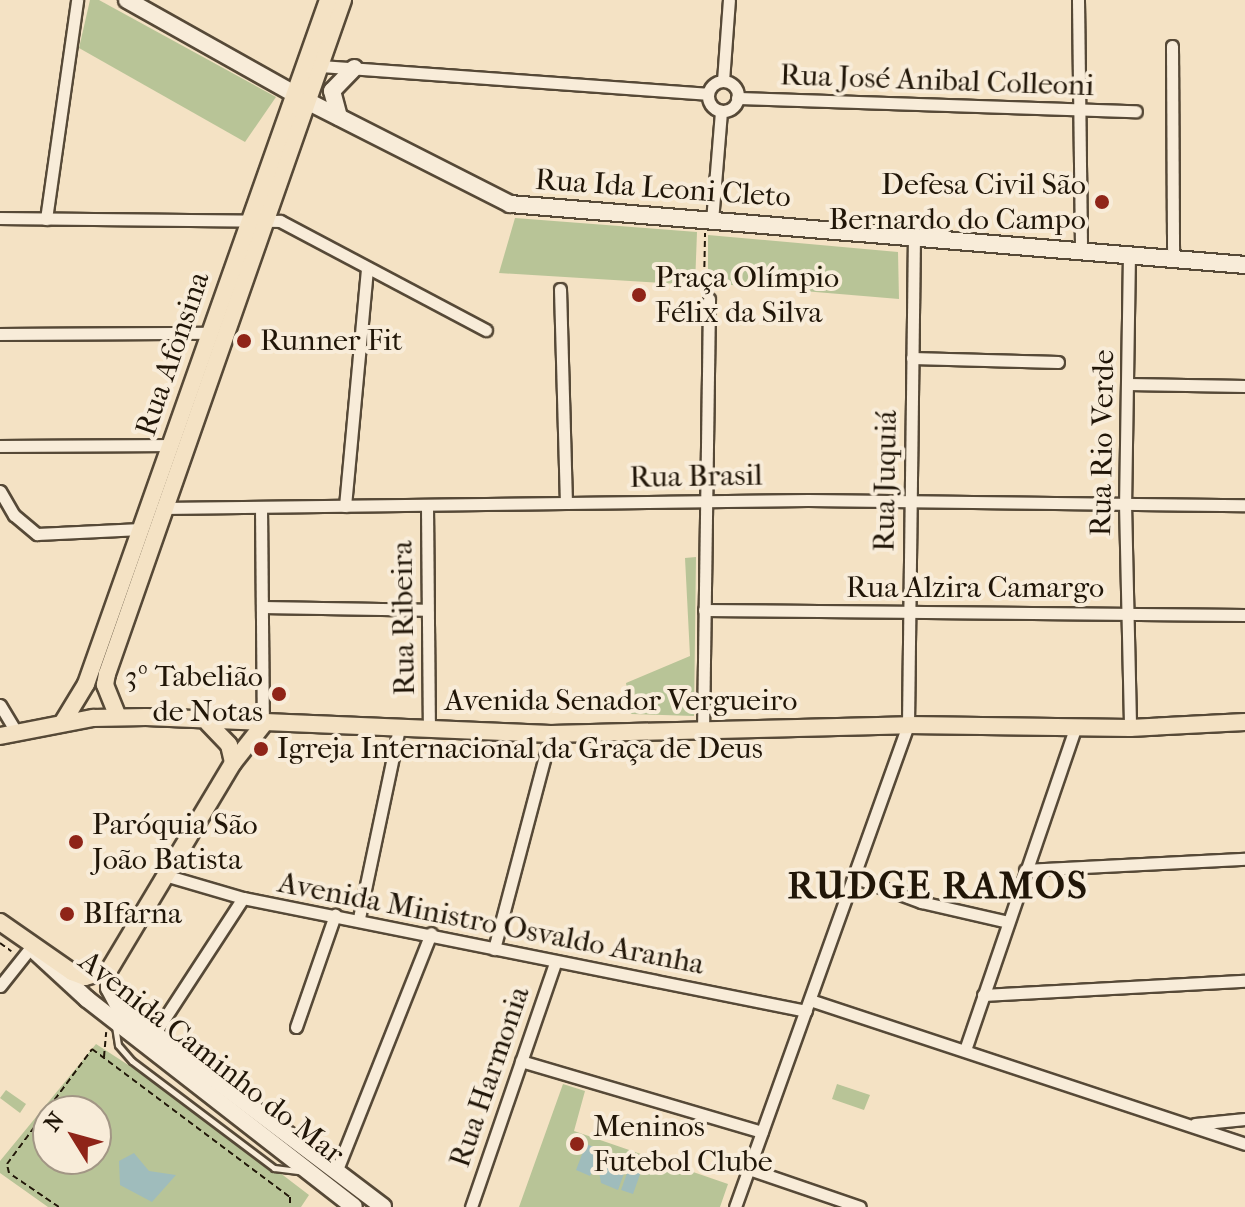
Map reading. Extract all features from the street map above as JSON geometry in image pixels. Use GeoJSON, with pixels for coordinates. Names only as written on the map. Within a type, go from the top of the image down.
{"type":"FeatureCollection","features":[{"type":"Feature","properties":{"kind":"main road","name":"Rua Afonsina"},"geometry":{"type":"LineString","coordinates":[[63,722],[86,684],[141,529],[156,508],[301,97],[328,0]]}},
{"type":"Feature","properties":{"kind":"main road","name":"Rua Afonsina"},"geometry":{"type":"LineString","coordinates":[[301,97],[319,66],[343,0]]}},
{"type":"Feature","properties":{"kind":"main road","name":"Rua Afonsina"},"geometry":{"type":"LineString","coordinates":[[118,717],[107,694],[107,674],[156,508],[171,445],[211,333],[258,220]]}},
{"type":"Feature","properties":{"kind":"main road","name":"Avenida Senador Vergueiro"},"geometry":{"type":"LineString","coordinates":[[9,734],[63,722],[118,717],[208,723],[551,734],[908,725],[1130,728],[1245,722]]}},
{"type":"Feature","properties":{"kind":"main road"},"geometry":{"type":"LineString","coordinates":[[208,723],[229,745],[233,763]]}},
{"type":"Feature","properties":{"kind":"main road"},"geometry":{"type":"LineString","coordinates":[[109,970],[233,763],[263,725]]}},
{"type":"Feature","properties":{"kind":"main road","name":"Avenida Caminho do Mar"},"geometry":{"type":"LineString","coordinates":[[0,922],[33,949],[85,977],[109,970]]}},
{"type":"Feature","properties":{"kind":"street"},"geometry":{"type":"LineString","coordinates":[[46,219],[77,0]]}},
{"type":"Feature","properties":{"kind":"street","name":"Rua Ida Leoni Cleto"},"geometry":{"type":"LineString","coordinates":[[127,0],[301,97],[510,204],[1245,265]]}},
{"type":"Feature","properties":{"kind":"street"},"geometry":{"type":"LineString","coordinates":[[319,66],[708,94],[723,81],[729,0]]}},
{"type":"Feature","properties":{"kind":"street"},"geometry":{"type":"LineString","coordinates":[[1078,0],[1081,252]]}},
{"type":"Feature","properties":{"kind":"street"},"geometry":{"type":"LineString","coordinates":[[1172,46],[1173,258]]}},
{"type":"Feature","properties":{"kind":"street"},"geometry":{"type":"LineString","coordinates":[[339,117],[332,91],[354,68]]}},
{"type":"Feature","properties":{"kind":"street"},"geometry":{"type":"LineString","coordinates":[[708,94],[711,105],[721,111],[733,107],[737,98],[733,85],[723,81]]}},
{"type":"Feature","properties":{"kind":"street","name":"Rua José Anibal Colleoni"},"geometry":{"type":"LineString","coordinates":[[737,98],[1136,111]]}},
{"type":"Feature","properties":{"kind":"street"},"geometry":{"type":"LineString","coordinates":[[709,221],[721,111]]}},
{"type":"Feature","properties":{"kind":"street"},"geometry":{"type":"LineString","coordinates":[[0,218],[280,221],[486,330]]}},
{"type":"Feature","properties":{"kind":"street","name":"Rua Juquiá"},"geometry":{"type":"LineString","coordinates":[[735,1207],[908,725],[914,237]]}},
{"type":"Feature","properties":{"kind":"street","name":"Rua Rio Verde"},"geometry":{"type":"LineString","coordinates":[[1129,254],[1125,503],[1130,728]]}},
{"type":"Feature","properties":{"kind":"street"},"geometry":{"type":"LineString","coordinates":[[345,506],[367,268]]}},
{"type":"Feature","properties":{"kind":"street"},"geometry":{"type":"LineString","coordinates":[[560,289],[566,503]]}},
{"type":"Feature","properties":{"kind":"street"},"geometry":{"type":"LineString","coordinates":[[703,732],[709,299]]}},
{"type":"Feature","properties":{"kind":"street"},"geometry":{"type":"LineString","coordinates":[[0,334],[211,333]]}},
{"type":"Feature","properties":{"kind":"street"},"geometry":{"type":"LineString","coordinates":[[912,358],[1058,362]]}},
{"type":"Feature","properties":{"kind":"street"},"geometry":{"type":"LineString","coordinates":[[1128,384],[1245,386]]}},
{"type":"Feature","properties":{"kind":"street"},"geometry":{"type":"LineString","coordinates":[[0,446],[171,445]]}},
{"type":"Feature","properties":{"kind":"street"},"geometry":{"type":"LineString","coordinates":[[0,491],[14,515],[37,534],[141,529]]}},
{"type":"Feature","properties":{"kind":"street","name":"Rua Brasil"},"geometry":{"type":"LineString","coordinates":[[156,508],[909,500],[1245,505]]}},
{"type":"Feature","properties":{"kind":"street"},"geometry":{"type":"LineString","coordinates":[[261,507],[263,725]]}},
{"type":"Feature","properties":{"kind":"street","name":"Rua Ribeira"},"geometry":{"type":"LineString","coordinates":[[427,507],[429,729]]}},
{"type":"Feature","properties":{"kind":"street"},"geometry":{"type":"LineString","coordinates":[[262,607],[426,610]]}},
{"type":"Feature","properties":{"kind":"street","name":"Rua Alzira Camargo"},"geometry":{"type":"LineString","coordinates":[[704,610],[1245,615]]}},
{"type":"Feature","properties":{"kind":"street"},"geometry":{"type":"LineString","coordinates":[[0,705],[9,734]]}},
{"type":"Feature","properties":{"kind":"street"},"geometry":{"type":"LineString","coordinates":[[965,1050],[1075,728]]}},
{"type":"Feature","properties":{"kind":"street"},"geometry":{"type":"LineString","coordinates":[[359,918],[399,729]]}},
{"type":"Feature","properties":{"kind":"street"},"geometry":{"type":"LineString","coordinates":[[494,949],[551,734]]}},
{"type":"Feature","properties":{"kind":"street"},"geometry":{"type":"LineString","coordinates":[[1025,870],[1245,859]]}},
{"type":"Feature","properties":{"kind":"street","name":"Avenida Ministro Osvaldo Aranha"},"geometry":{"type":"LineString","coordinates":[[168,876],[243,898],[359,918],[555,963],[808,1006],[965,1050],[1245,1144]]}},
{"type":"Feature","properties":{"kind":"street"},"geometry":{"type":"LineString","coordinates":[[854,877],[921,902],[1008,922]]}},
{"type":"Feature","properties":{"kind":"street"},"geometry":{"type":"LineString","coordinates":[[155,1033],[243,898]]}},
{"type":"Feature","properties":{"kind":"street"},"geometry":{"type":"LineString","coordinates":[[296,1027],[335,915]]}},
{"type":"Feature","properties":{"kind":"street"},"geometry":{"type":"LineString","coordinates":[[336,1172],[431,933]]}},
{"type":"Feature","properties":{"kind":"street"},"geometry":{"type":"LineString","coordinates":[[0,986],[33,949]]}},
{"type":"Feature","properties":{"kind":"street","name":"Avenida Caminho do Mar"},"geometry":{"type":"LineString","coordinates":[[33,949],[111,1025],[354,1207]]}},
{"type":"Feature","properties":{"kind":"street","name":"Rua Harmonia"},"geometry":{"type":"LineString","coordinates":[[471,1207],[555,963]]}},
{"type":"Feature","properties":{"kind":"street","name":"Avenida Caminho do Mar"},"geometry":{"type":"LineString","coordinates":[[109,970],[113,1000],[383,1207]]}},
{"type":"Feature","properties":{"kind":"street"},"geometry":{"type":"LineString","coordinates":[[983,995],[1245,981]]}},
{"type":"Feature","properties":{"kind":"street"},"geometry":{"type":"LineString","coordinates":[[521,1061],[762,1132]]}},
{"type":"Feature","properties":{"kind":"street"},"geometry":{"type":"LineString","coordinates":[[1191,1125],[1245,1119]]}},
{"type":"Feature","properties":{"kind":"street"},"geometry":{"type":"LineString","coordinates":[[749,1169],[860,1207]]}},
{"type":"Feature","properties":{"kind":"path"},"geometry":{"type":"LineString","coordinates":[[709,221],[704,287],[709,299]]}},
{"type":"Feature","properties":{"kind":"path"},"geometry":{"type":"LineString","coordinates":[[0,943],[11,951]]}},
{"type":"Feature","properties":{"kind":"path"},"geometry":{"type":"LineString","coordinates":[[104,1057],[111,1025]]}},
{"type":"Feature","properties":{"kind":"path"},"geometry":{"type":"LineString","coordinates":[[59,1207],[9,1173],[7,1164],[87,1051],[104,1057],[290,1197],[290,1207]]}},
{"type":"Feature","properties":{"kind":"green space"},"geometry":{"type":"Polygon","coordinates":[[[90,0],[99,0],[276,97],[245,142],[79,48],[90,0]]]}},
{"type":"Feature","properties":{"kind":"green space"},"geometry":{"type":"Polygon","coordinates":[[[515,218],[697,232],[695,285],[499,273],[515,218]]]}},
{"type":"Feature","properties":{"kind":"green space"},"geometry":{"type":"Polygon","coordinates":[[[708,235],[898,252],[899,299],[708,283],[708,235]]]}},
{"type":"Feature","properties":{"kind":"green space"},"geometry":{"type":"Polygon","coordinates":[[[696,557],[694,716],[631,714],[626,683],[690,656],[685,558],[696,557]]]}},
{"type":"Feature","properties":{"kind":"green space"},"geometry":{"type":"Polygon","coordinates":[[[96,1044],[199,1111],[309,1195],[301,1207],[48,1207],[0,1173],[0,1161],[32,1122],[32,1175],[112,1175],[112,1095],[54,1095],[96,1044]]]}},
{"type":"Feature","properties":{"kind":"green space","name":"Meninos Futebol Clube"},"geometry":{"type":"Polygon","coordinates":[[[563,1084],[585,1091],[574,1131],[728,1184],[720,1207],[519,1207],[563,1084]]]}},
{"type":"Feature","properties":{"kind":"green space"},"geometry":{"type":"Polygon","coordinates":[[[837,1084],[870,1095],[864,1110],[832,1099],[837,1084]]]}},
{"type":"Feature","properties":{"kind":"green space"},"geometry":{"type":"Polygon","coordinates":[[[6,1090],[26,1104],[20,1113],[0,1098],[6,1090]]]}},
{"type":"Feature","properties":{"kind":"water"},"geometry":{"type":"Polygon","coordinates":[[[586,1144],[629,1160],[618,1190],[601,1183],[599,1172],[593,1170],[590,1176],[576,1170],[586,1144]]]}},
{"type":"Feature","properties":{"kind":"water"},"geometry":{"type":"Polygon","coordinates":[[[134,1153],[149,1171],[176,1175],[152,1202],[120,1185],[119,1161],[134,1153]]]}},
{"type":"Feature","properties":{"kind":"water"},"geometry":{"type":"Polygon","coordinates":[[[631,1162],[643,1166],[633,1194],[621,1190],[631,1162]]]}},
{"type":"Feature","properties":{"kind":"place","name":"Defesa Civil São Bernardo do Campo"},"geometry":{"type":"Point","coordinates":[1102,202]}},
{"type":"Feature","properties":{"kind":"place","name":"Praça Olímpio Félix da Silva"},"geometry":{"type":"Point","coordinates":[639,295]}},
{"type":"Feature","properties":{"kind":"place","name":"Runner Fit"},"geometry":{"type":"Point","coordinates":[244,341]}},
{"type":"Feature","properties":{"kind":"place","name":"3º Tabelião de Notas"},"geometry":{"type":"Point","coordinates":[279,694]}},
{"type":"Feature","properties":{"kind":"place","name":"Igreja Internacional da Graça de Deus"},"geometry":{"type":"Point","coordinates":[261,749]}},
{"type":"Feature","properties":{"kind":"place","name":"Paróquia São João Batista"},"geometry":{"type":"Point","coordinates":[76,842]}},
{"type":"Feature","properties":{"kind":"place","name":"BIfarna"},"geometry":{"type":"Point","coordinates":[67,914]}},
{"type":"Feature","properties":{"kind":"place","name":"Meninos Futebol Clube"},"geometry":{"type":"Point","coordinates":[577,1144]}},
{"type":"Feature","properties":{"kind":"district","name":"RUDGE RAMOS"},"geometry":{"type":"Point","coordinates":[938,886]}}]}
